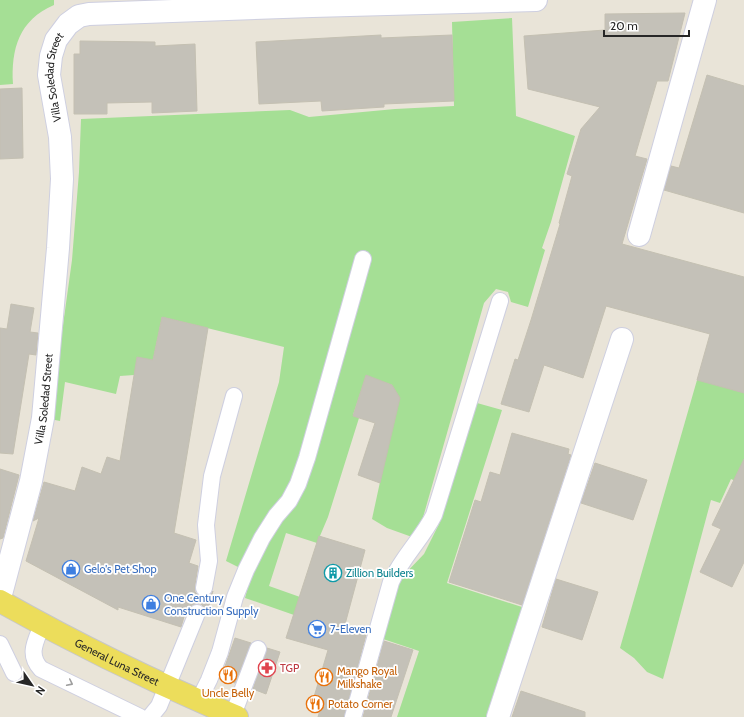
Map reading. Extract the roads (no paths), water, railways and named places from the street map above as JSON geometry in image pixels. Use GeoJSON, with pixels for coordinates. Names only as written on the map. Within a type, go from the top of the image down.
{"type":"FeatureCollection","features":[{"type":"Feature","properties":{"kind":"main road","name":"General Luna Street"},"geometry":{"type":"LineString","coordinates":[[0,602],[42,625],[167,686],[235,716]]}},
{"type":"Feature","properties":{"kind":"street","name":"Villa Soledad Street"},"geometry":{"type":"LineString","coordinates":[[0,598],[31,481],[43,418],[58,248],[62,180],[60,137],[49,74],[51,56],[56,40],[68,24],[79,16],[89,14],[312,3],[536,0]]}},
{"type":"Feature","properties":{"kind":"street"},"geometry":{"type":"LineString","coordinates":[[639,235],[705,0]]}},
{"type":"Feature","properties":{"kind":"street"},"geometry":{"type":"LineString","coordinates":[[498,717],[622,339]]}},
{"type":"Feature","properties":{"kind":"lane"},"geometry":{"type":"LineString","coordinates":[[198,700],[209,680],[220,652],[235,597],[246,570],[262,538],[276,516],[289,501],[298,484],[307,458],[363,259]]}},
{"type":"Feature","properties":{"kind":"lane"},"geometry":{"type":"LineString","coordinates":[[353,717],[391,582],[399,566],[422,536],[434,515],[500,301]]}},
{"type":"Feature","properties":{"kind":"lane"},"geometry":{"type":"LineString","coordinates":[[204,588],[209,560],[206,525],[212,476],[234,396]]}},
{"type":"Feature","properties":{"kind":"lane"},"geometry":{"type":"LineString","coordinates":[[150,717],[159,706],[197,613]]}},
{"type":"Feature","properties":{"kind":"lane"},"geometry":{"type":"LineString","coordinates":[[42,625],[34,645],[33,654],[36,663],[41,669],[140,717]]}},
{"type":"Feature","properties":{"kind":"lane"},"geometry":{"type":"LineString","coordinates":[[0,644],[14,673]]}},
{"type":"Feature","properties":{"kind":"lane"},"geometry":{"type":"LineString","coordinates":[[235,716],[258,649]]}},
{"type":"Feature","properties":{"kind":"place","name":"Gelo's Pet Shop"},"geometry":{"type":"Point","coordinates":[71,569]}},
{"type":"Feature","properties":{"kind":"place","name":"Zillion Builders"},"geometry":{"type":"Point","coordinates":[333,573]}},
{"type":"Feature","properties":{"kind":"place","name":"One Century Construction Supply"},"geometry":{"type":"Point","coordinates":[151,604]}},
{"type":"Feature","properties":{"kind":"place","name":"7-Eleven"},"geometry":{"type":"Point","coordinates":[317,629]}},
{"type":"Feature","properties":{"kind":"place","name":"TGP"},"geometry":{"type":"Point","coordinates":[267,668]}},
{"type":"Feature","properties":{"kind":"place","name":"Uncle Belly"},"geometry":{"type":"Point","coordinates":[228,675]}},
{"type":"Feature","properties":{"kind":"place","name":"Mango Royal Milkshake"},"geometry":{"type":"Point","coordinates":[324,677]}},
{"type":"Feature","properties":{"kind":"place","name":"Potato Corner"},"geometry":{"type":"Point","coordinates":[315,704]}}]}
